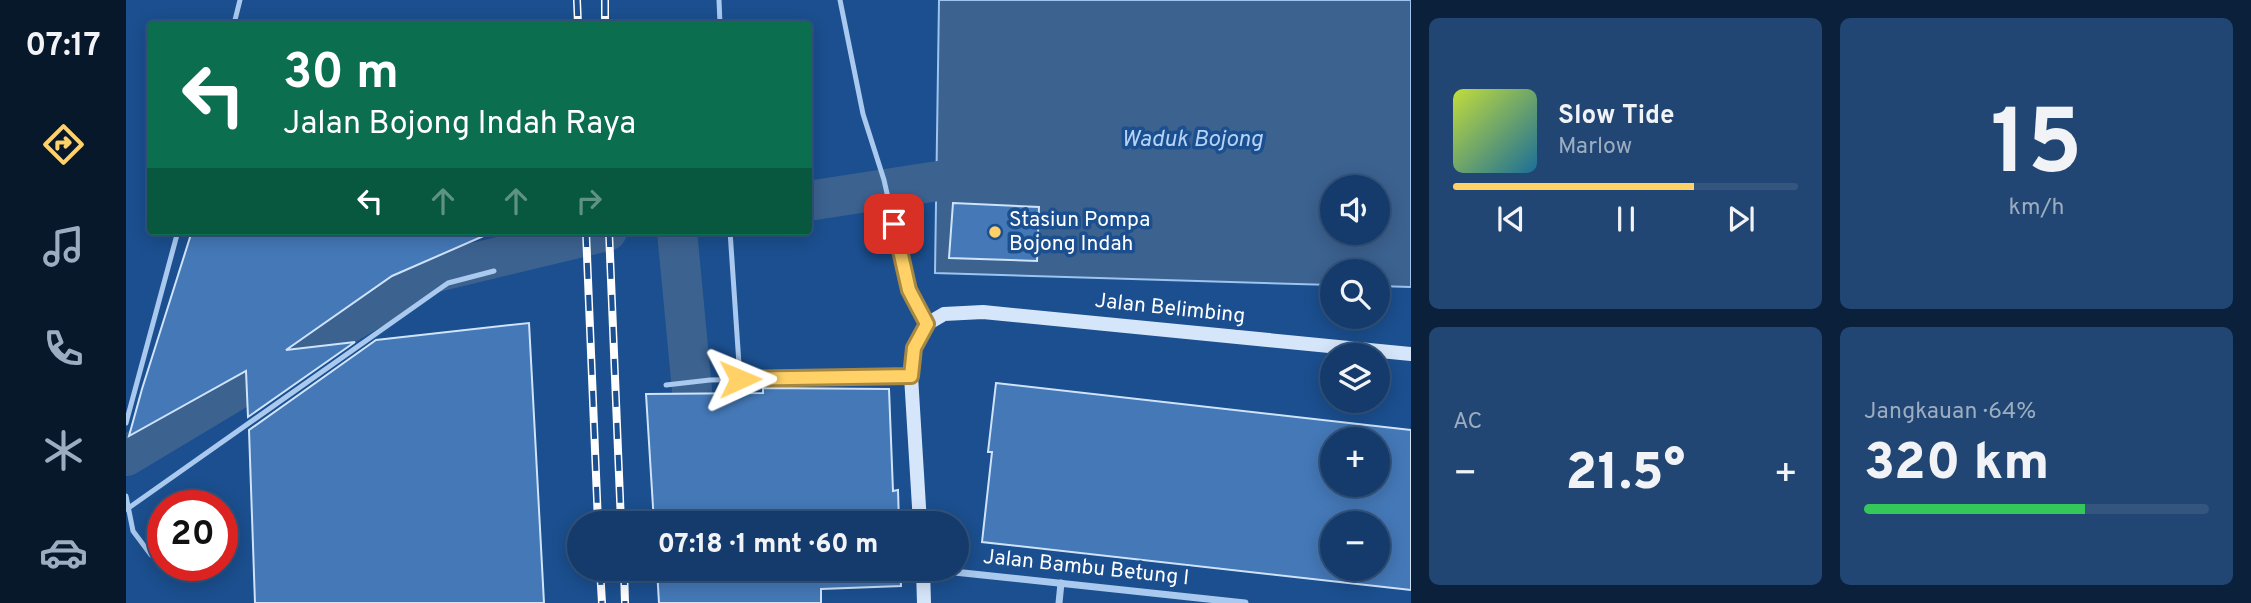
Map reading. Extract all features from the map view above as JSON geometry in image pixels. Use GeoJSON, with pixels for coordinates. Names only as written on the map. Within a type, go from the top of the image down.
{"type":"FeatureCollection","features":[{"type":"Feature","properties":{"kind":"street","name":"Jalan Belimbing"},"geometry":{"type":"LineString","coordinates":[[927,324],[944,314],[983,312],[1411,354]]}},
{"type":"Feature","properties":{"kind":"street"},"geometry":{"type":"LineString","coordinates":[[919,511],[911,376],[914,348],[927,324]]}},
{"type":"Feature","properties":{"kind":"street","name":"Jalan Bambu Betung I"},"geometry":{"type":"LineString","coordinates":[[969,574],[1245,603]]}},
{"type":"Feature","properties":{"kind":"street"},"geometry":{"type":"LineString","coordinates":[[924,581],[925,603]]}},
{"type":"Feature","properties":{"kind":"street"},"geometry":{"type":"LineString","coordinates":[[1059,603],[1061,583]]}},
{"type":"Feature","properties":{"kind":"lane"},"geometry":{"type":"LineString","coordinates":[[235,21],[240,0]]}},
{"type":"Feature","properties":{"kind":"lane"},"geometry":{"type":"LineString","coordinates":[[719,0],[720,21]]}},
{"type":"Feature","properties":{"kind":"lane"},"geometry":{"type":"LineString","coordinates":[[840,0],[863,114],[884,180],[909,290],[927,324]]}},
{"type":"Feature","properties":{"kind":"lane"},"geometry":{"type":"LineString","coordinates":[[126,423],[177,235]]}},
{"type":"Feature","properties":{"kind":"lane"},"geometry":{"type":"LineString","coordinates":[[730,235],[740,379]]}},
{"type":"Feature","properties":{"kind":"lane"},"geometry":{"type":"LineString","coordinates":[[127,509],[448,283],[494,271]]}},
{"type":"Feature","properties":{"kind":"lane"},"geometry":{"type":"LineString","coordinates":[[666,385],[710,380],[911,376]]}},
{"type":"Feature","properties":{"kind":"lane"},"geometry":{"type":"LineString","coordinates":[[126,495],[133,531],[147,549]]}},
{"type":"Feature","properties":{"kind":"water","name":"Waduk Bojong"},"geometry":{"type":"Polygon","coordinates":[[[939,0],[1411,0],[1411,287],[1390,286],[1390,259],[1320,259],[1320,285],[935,273],[939,0]]]}},
{"type":"Feature","properties":{"kind":"building","name":"Stasiun Pompa Bojong Indah"},"geometry":{"type":"Polygon","coordinates":[[[953,203],[1039,207],[1037,261],[949,258],[953,203]]]}},
{"type":"Feature","properties":{"kind":"building"},"geometry":{"type":"Polygon","coordinates":[[[191,235],[486,235],[392,276],[286,350],[355,342],[248,417],[246,371],[129,436],[191,235]]]}},
{"type":"Feature","properties":{"kind":"building"},"geometry":{"type":"Polygon","coordinates":[[[529,323],[544,603],[255,603],[249,430],[376,340],[529,323]]]}},
{"type":"Feature","properties":{"kind":"building"},"geometry":{"type":"Polygon","coordinates":[[[996,383],[1385,427],[1320,427],[1320,497],[1390,497],[1390,428],[1411,430],[1411,590],[1331,581],[1390,581],[1390,511],[1320,511],[1320,580],[982,542],[992,452],[988,452],[996,383]]]}},
{"type":"Feature","properties":{"kind":"building"},"geometry":{"type":"Polygon","coordinates":[[[763,388],[889,389],[893,491],[898,490],[899,511],[653,511],[646,394],[763,393],[763,388]]]}},
{"type":"Feature","properties":{"kind":"building"},"geometry":{"type":"Polygon","coordinates":[[[658,581],[901,581],[901,586],[821,589],[821,603],[659,603],[658,581]]]}},
{"type":"Feature","properties":{"kind":"waterway"},"geometry":{"type":"LineString","coordinates":[[812,200],[938,181]]}},
{"type":"Feature","properties":{"kind":"waterway"},"geometry":{"type":"LineString","coordinates":[[126,456],[432,273],[590,235]]}},
{"type":"Feature","properties":{"kind":"waterway"},"geometry":{"type":"LineString","coordinates":[[677,235],[702,511]]}},
{"type":"Feature","properties":{"kind":"railway"},"geometry":{"type":"LineString","coordinates":[[577,0],[578,21]]}},
{"type":"Feature","properties":{"kind":"railway"},"geometry":{"type":"LineString","coordinates":[[605,0],[605,21]]}},
{"type":"Feature","properties":{"kind":"railway"},"geometry":{"type":"LineString","coordinates":[[586,235],[598,511]]}},
{"type":"Feature","properties":{"kind":"railway"},"geometry":{"type":"LineString","coordinates":[[609,235],[621,511]]}},
{"type":"Feature","properties":{"kind":"railway"},"geometry":{"type":"LineString","coordinates":[[601,581],[602,603]]}},
{"type":"Feature","properties":{"kind":"railway"},"geometry":{"type":"LineString","coordinates":[[624,581],[625,603]]}},
{"type":"Feature","properties":{"kind":"place","name":"Stasiun Pompa Bojong Indah"},"geometry":{"type":"Point","coordinates":[995,232]}},
{"type":"Feature","properties":{"kind":"route"},"geometry":{"type":"LineString","coordinates":[[740,379],[911,376],[914,348],[927,324],[909,290],[894,224]]}}]}
